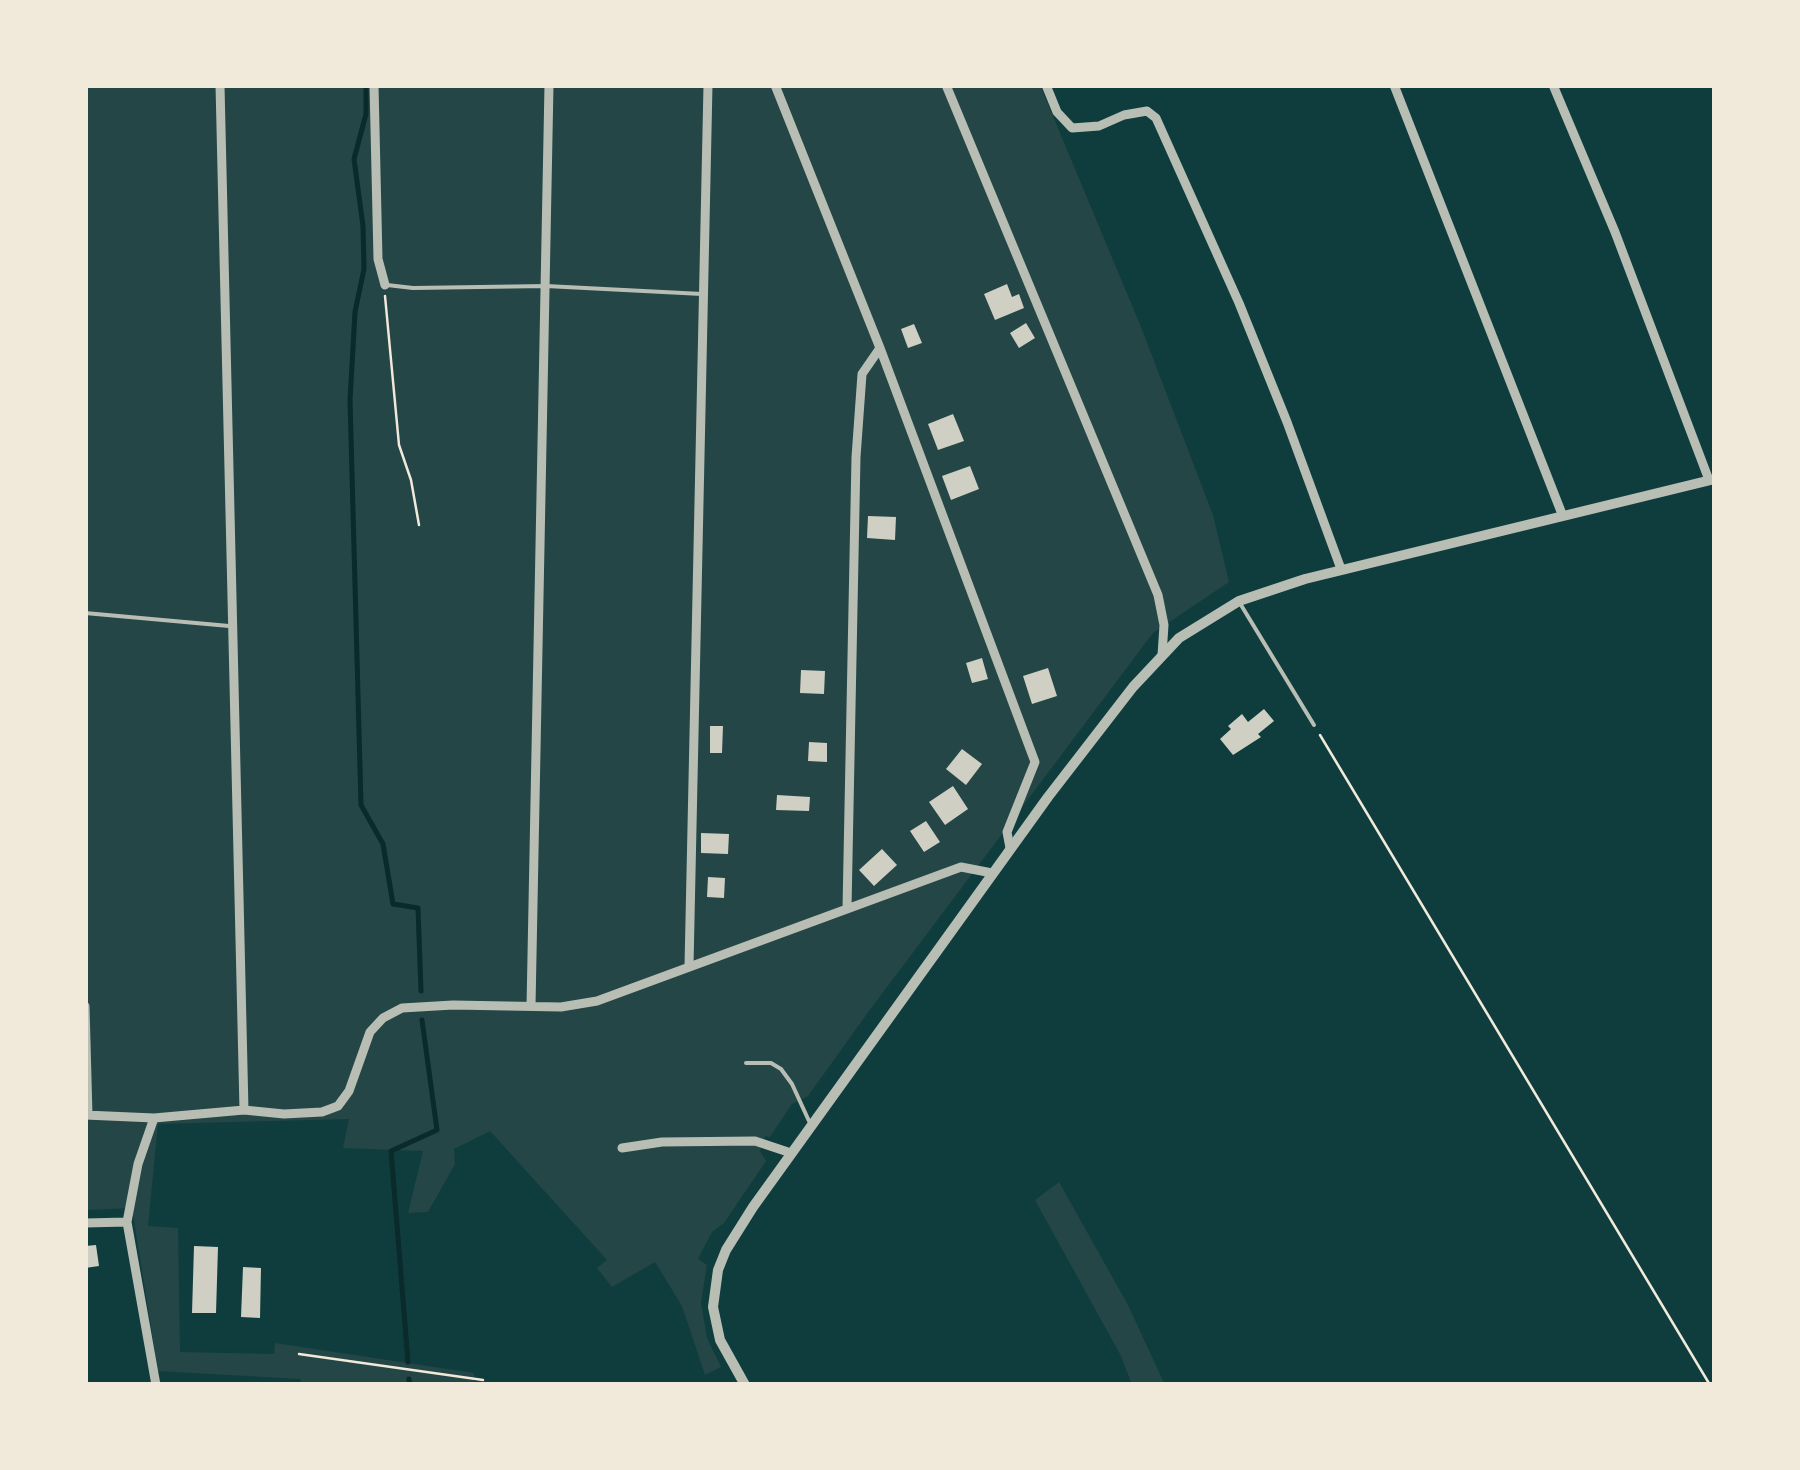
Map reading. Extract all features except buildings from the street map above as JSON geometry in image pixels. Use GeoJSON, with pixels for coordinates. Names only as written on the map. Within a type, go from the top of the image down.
{"type":"FeatureCollection","features":[{"type":"Feature","properties":{"kind":"street"},"geometry":{"type":"LineString","coordinates":[[220,85],[244,1110]]}},
{"type":"Feature","properties":{"kind":"street"},"geometry":{"type":"LineString","coordinates":[[374,85],[378,259],[385,285]]}},
{"type":"Feature","properties":{"kind":"street"},"geometry":{"type":"LineString","coordinates":[[531,1006],[549,85]]}},
{"type":"Feature","properties":{"kind":"street"},"geometry":{"type":"LineString","coordinates":[[689,966],[708,85]]}},
{"type":"Feature","properties":{"kind":"street"},"geometry":{"type":"LineString","coordinates":[[775,85],[880,348],[1034,762],[1006,832],[1010,848]]}},
{"type":"Feature","properties":{"kind":"street"},"geometry":{"type":"LineString","coordinates":[[946,85],[1158,595],[1164,625],[1162,655]]}},
{"type":"Feature","properties":{"kind":"street"},"geometry":{"type":"LineString","coordinates":[[1046,85],[1057,112],[1072,128],[1099,126],[1124,115],[1147,111],[1156,118],[1239,303],[1340,570]]}},
{"type":"Feature","properties":{"kind":"street"},"geometry":{"type":"LineString","coordinates":[[1394,85],[1562,514]]}},
{"type":"Feature","properties":{"kind":"street"},"geometry":{"type":"LineString","coordinates":[[744,1385],[720,1340],[713,1290],[718,1270],[753,1207],[1010,848],[1104,722],[1162,655],[1198,623],[1239,601],[1340,570],[1712,480],[1553,85]]}},
{"type":"Feature","properties":{"kind":"street"},"geometry":{"type":"LineString","coordinates":[[847,908],[856,457],[862,374],[880,348]]}},
{"type":"Feature","properties":{"kind":"street"},"geometry":{"type":"LineString","coordinates":[[85,1006],[86,1115],[154,1118],[244,1110],[322,1112],[338,1106],[358,1072],[370,1032],[383,1018],[402,1008],[561,1007],[597,1001],[960,867],[992,873]]}},
{"type":"Feature","properties":{"kind":"street"},"geometry":{"type":"LineString","coordinates":[[154,1118],[138,1164],[126,1222],[156,1385]]}},
{"type":"Feature","properties":{"kind":"street"},"geometry":{"type":"LineString","coordinates":[[622,1148],[662,1142],[756,1141],[791,1153]]}},
{"type":"Feature","properties":{"kind":"street"},"geometry":{"type":"LineString","coordinates":[[85,1223],[126,1222]]}},
{"type":"Feature","properties":{"kind":"lane"},"geometry":{"type":"LineString","coordinates":[[385,285],[546,286],[702,294]]}},
{"type":"Feature","properties":{"kind":"lane"},"geometry":{"type":"LineString","coordinates":[[1239,601],[1314,726]]}},
{"type":"Feature","properties":{"kind":"lane"},"geometry":{"type":"LineString","coordinates":[[85,613],[234,626]]}},
{"type":"Feature","properties":{"kind":"lane"},"geometry":{"type":"LineString","coordinates":[[746,1063],[771,1063],[781,1069],[811,1126]]}},
{"type":"Feature","properties":{"kind":"path"},"geometry":{"type":"LineString","coordinates":[[385,285],[399,445],[412,480],[419,525]]}},
{"type":"Feature","properties":{"kind":"path"},"geometry":{"type":"LineString","coordinates":[[1314,726],[1710,1385]]}},
{"type":"Feature","properties":{"kind":"path"},"geometry":{"type":"LineString","coordinates":[[299,1354],[484,1380]]}},
{"type":"Feature","properties":{"kind":"shaded area"},"geometry":{"type":"Polygon","coordinates":[[[85,85],[1040,85],[1141,327],[1213,515],[1229,582],[1153,633],[808,1096],[792,1104],[770,1137],[765,1136],[760,1151],[766,1161],[724,1223],[712,1232],[698,1259],[707,1265],[701,1303],[707,1338],[721,1367],[705,1375],[682,1306],[655,1262],[612,1287],[597,1268],[607,1260],[490,1131],[454,1149],[455,1164],[428,1212],[408,1213],[423,1151],[343,1148],[349,1119],[158,1124],[148,1226],[178,1228],[180,1352],[274,1354],[275,1343],[474,1373],[474,1385],[302,1385],[300,1379],[158,1371],[132,1208],[85,1210],[85,85]]]}},
{"type":"Feature","properties":{"kind":"shaded area"},"geometry":{"type":"Polygon","coordinates":[[[1059,1182],[1128,1305],[1165,1385],[1132,1385],[1121,1356],[1035,1200],[1059,1182]]]}},
{"type":"Feature","properties":{"kind":"waterway"},"geometry":{"type":"LineString","coordinates":[[366,85],[366,114],[354,159],[364,269],[355,312],[350,400],[361,805],[383,844],[393,904],[418,908],[421,991]]}},
{"type":"Feature","properties":{"kind":"waterway"},"geometry":{"type":"LineString","coordinates":[[408,1362],[391,1151],[437,1130],[422,1020]]}},
{"type":"Feature","properties":{"kind":"waterway"},"geometry":{"type":"LineString","coordinates":[[409,1379],[410,1385]]}}]}
